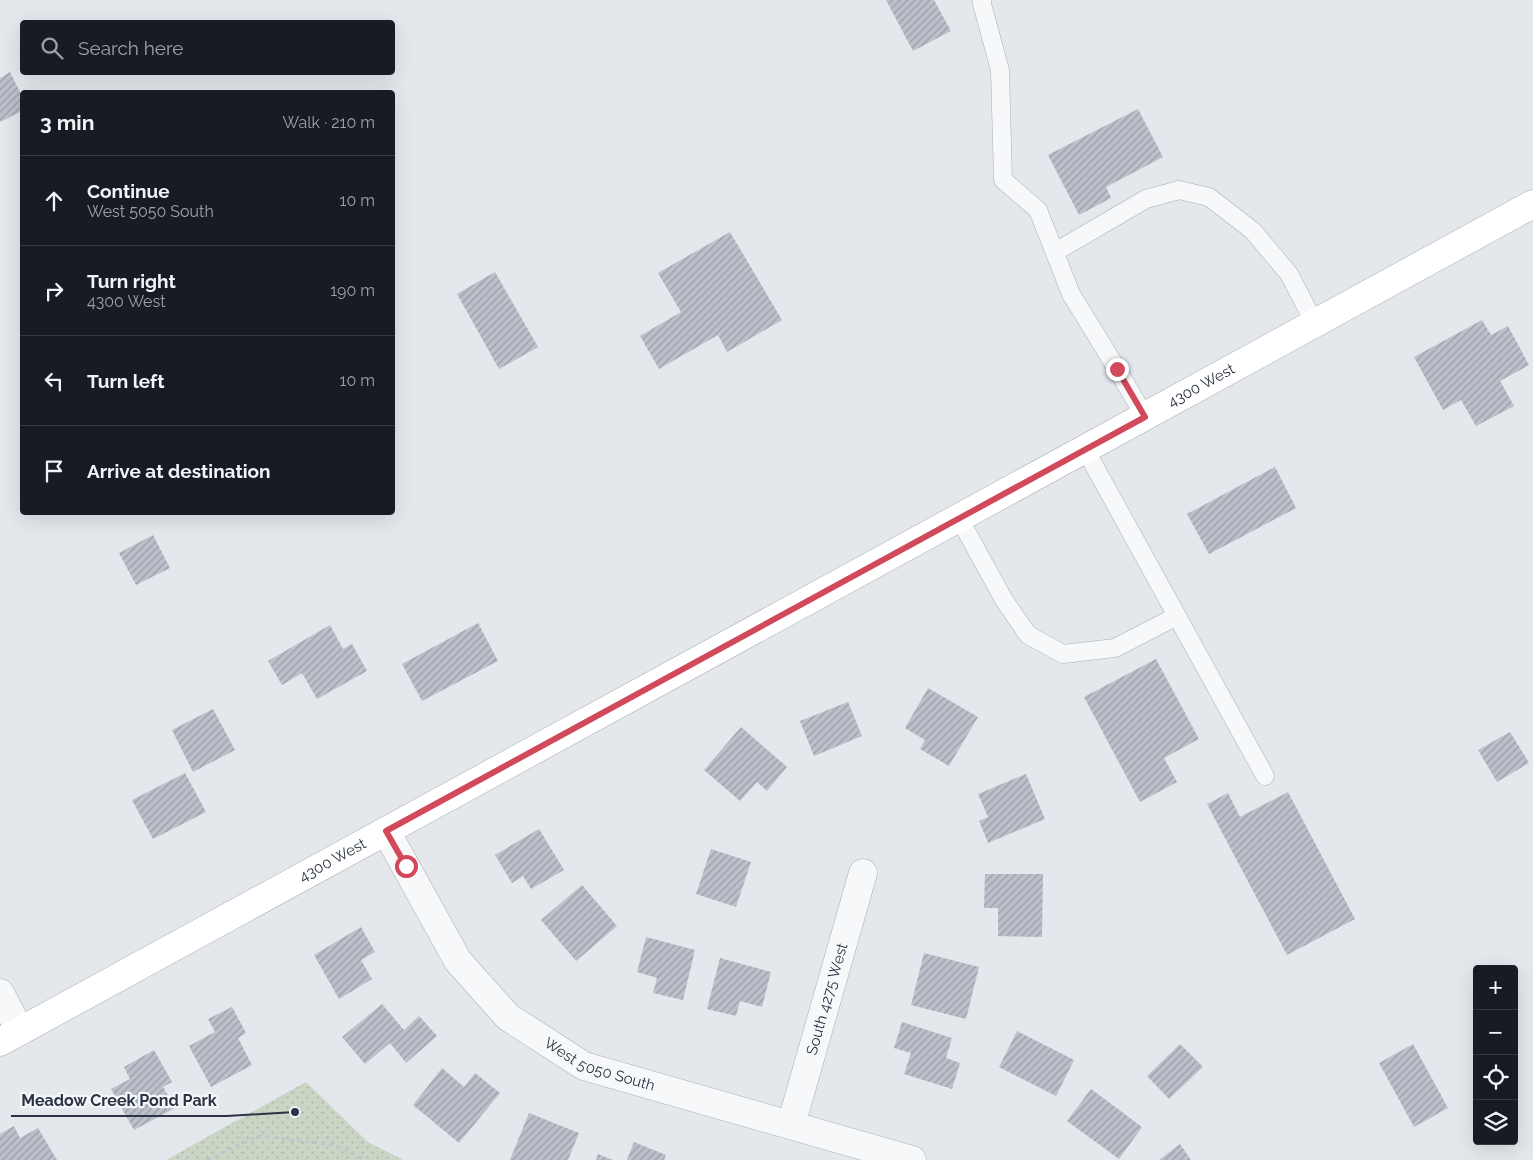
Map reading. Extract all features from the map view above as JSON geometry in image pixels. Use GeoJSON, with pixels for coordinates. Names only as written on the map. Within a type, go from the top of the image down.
{"type":"FeatureCollection","features":[{"type":"Feature","properties":{"kind":"street","name":"4300 West"},"geometry":{"type":"LineString","coordinates":[[10,1037],[1085,449],[1532,208]]}},
{"type":"Feature","properties":{"kind":"street","name":"West 5050 South"},"geometry":{"type":"LineString","coordinates":[[386,831],[458,961],[508,1017],[584,1066],[912,1160]]}},
{"type":"Feature","properties":{"kind":"street","name":"South 4275 West"},"geometry":{"type":"LineString","coordinates":[[791,1126],[863,873]]}},
{"type":"Feature","properties":{"kind":"street"},"geometry":{"type":"LineString","coordinates":[[0,993],[10,1037]]}},
{"type":"Feature","properties":{"kind":"lane"},"geometry":{"type":"LineString","coordinates":[[982,0],[1000,70],[1003,180],[1038,210],[1071,294],[1145,417]]}},
{"type":"Feature","properties":{"kind":"lane"},"geometry":{"type":"LineString","coordinates":[[1055,252],[1146,199],[1179,190],[1208,197],[1253,231],[1289,274],[1315,324]]}},
{"type":"Feature","properties":{"kind":"lane"},"geometry":{"type":"LineString","coordinates":[[1085,449],[1265,776]]}},
{"type":"Feature","properties":{"kind":"lane"},"geometry":{"type":"LineString","coordinates":[[959,518],[1004,600],[1028,636],[1063,654],[1115,648],[1177,616]]}},
{"type":"Feature","properties":{"kind":"path"},"geometry":{"type":"LineString","coordinates":[[206,1160],[258,1136],[335,1145],[365,1160]]}},
{"type":"Feature","properties":{"kind":"green space"},"geometry":{"type":"Polygon","coordinates":[[[306,1082],[368,1142],[403,1160],[166,1160],[306,1082]]]}},
{"type":"Feature","properties":{"kind":"building"},"geometry":{"type":"Polygon","coordinates":[[[886,0],[934,0],[951,31],[913,51],[886,0]]]}},
{"type":"Feature","properties":{"kind":"building"},"geometry":{"type":"Polygon","coordinates":[[[10,72],[20,92],[20,112],[0,122],[0,78],[10,72]]]}},
{"type":"Feature","properties":{"kind":"building"},"geometry":{"type":"Polygon","coordinates":[[[1138,109],[1163,157],[1106,187],[1111,198],[1079,215],[1048,155],[1138,109]]]}},
{"type":"Feature","properties":{"kind":"building"},"geometry":{"type":"Polygon","coordinates":[[[730,232],[782,320],[727,352],[718,335],[659,369],[640,336],[681,312],[658,273],[730,232]]]}},
{"type":"Feature","properties":{"kind":"building"},"geometry":{"type":"Polygon","coordinates":[[[495,272],[538,347],[499,369],[457,294],[495,272]]]}},
{"type":"Feature","properties":{"kind":"building"},"geometry":{"type":"Polygon","coordinates":[[[1482,320],[1491,335],[1508,326],[1529,365],[1500,381],[1514,406],[1476,426],[1461,400],[1443,410],[1414,357],[1482,320]]]}},
{"type":"Feature","properties":{"kind":"building"},"geometry":{"type":"Polygon","coordinates":[[[1275,467],[1296,508],[1209,554],[1187,514],[1275,467]]]}},
{"type":"Feature","properties":{"kind":"building"},"geometry":{"type":"Polygon","coordinates":[[[153,535],[170,568],[136,585],[119,553],[153,535]]]}},
{"type":"Feature","properties":{"kind":"building"},"geometry":{"type":"Polygon","coordinates":[[[478,623],[498,661],[422,701],[402,664],[478,623]]]}},
{"type":"Feature","properties":{"kind":"building"},"geometry":{"type":"Polygon","coordinates":[[[330,625],[343,649],[352,644],[367,671],[317,699],[302,673],[282,685],[268,661],[330,625]]]}},
{"type":"Feature","properties":{"kind":"building"},"geometry":{"type":"Polygon","coordinates":[[[1156,659],[1199,739],[1164,758],[1177,782],[1140,802],[1084,697],[1156,659]]]}},
{"type":"Feature","properties":{"kind":"building"},"geometry":{"type":"Polygon","coordinates":[[[928,688],[978,717],[949,766],[920,749],[925,740],[905,728],[928,688]]]}},
{"type":"Feature","properties":{"kind":"building"},"geometry":{"type":"Polygon","coordinates":[[[848,702],[862,736],[814,756],[800,721],[848,702]]]}},
{"type":"Feature","properties":{"kind":"building"},"geometry":{"type":"Polygon","coordinates":[[[213,709],[235,750],[193,772],[172,730],[213,709]]]}},
{"type":"Feature","properties":{"kind":"building"},"geometry":{"type":"Polygon","coordinates":[[[741,727],[787,767],[767,791],[757,782],[740,801],[704,770],[741,727]]]}},
{"type":"Feature","properties":{"kind":"building"},"geometry":{"type":"Polygon","coordinates":[[[1510,732],[1529,763],[1497,782],[1478,750],[1510,732]]]}},
{"type":"Feature","properties":{"kind":"building"},"geometry":{"type":"Polygon","coordinates":[[[185,773],[206,812],[153,839],[132,800],[185,773]]]}},
{"type":"Feature","properties":{"kind":"building"},"geometry":{"type":"Polygon","coordinates":[[[1026,774],[1045,819],[988,843],[979,821],[988,817],[978,794],[1026,774]]]}},
{"type":"Feature","properties":{"kind":"building"},"geometry":{"type":"Polygon","coordinates":[[[1288,792],[1355,919],[1287,955],[1207,804],[1228,793],[1240,817],[1288,792]]]}},
{"type":"Feature","properties":{"kind":"building"},"geometry":{"type":"Polygon","coordinates":[[[539,829],[564,870],[531,889],[523,876],[512,883],[495,855],[539,829]]]}},
{"type":"Feature","properties":{"kind":"building"},"geometry":{"type":"Polygon","coordinates":[[[711,849],[751,862],[736,907],[696,894],[711,849]]]}},
{"type":"Feature","properties":{"kind":"building"},"geometry":{"type":"Polygon","coordinates":[[[985,874],[1043,874],[1042,937],[998,936],[998,908],[984,908],[985,874]]]}},
{"type":"Feature","properties":{"kind":"building"},"geometry":{"type":"Polygon","coordinates":[[[582,885],[617,926],[576,961],[541,920],[582,885]]]}},
{"type":"Feature","properties":{"kind":"building"},"geometry":{"type":"Polygon","coordinates":[[[361,927],[375,952],[361,960],[372,979],[339,999],[314,955],[361,927]]]}},
{"type":"Feature","properties":{"kind":"building"},"geometry":{"type":"Polygon","coordinates":[[[646,937],[695,950],[683,1000],[653,993],[657,978],[637,972],[646,937]]]}},
{"type":"Feature","properties":{"kind":"building"},"geometry":{"type":"Polygon","coordinates":[[[924,953],[979,967],[966,1019],[911,1005],[924,953]]]}},
{"type":"Feature","properties":{"kind":"building"},"geometry":{"type":"Polygon","coordinates":[[[720,958],[771,972],[762,1007],[740,1001],[736,1016],[707,1009],[720,958]]]}},
{"type":"Feature","properties":{"kind":"building"},"geometry":{"type":"Polygon","coordinates":[[[382,1004],[404,1030],[419,1016],[437,1036],[406,1063],[390,1043],[365,1064],[342,1037],[382,1004]]]}},
{"type":"Feature","properties":{"kind":"building"},"geometry":{"type":"Polygon","coordinates":[[[232,1007],[246,1033],[238,1038],[252,1065],[211,1087],[189,1046],[215,1032],[208,1019],[232,1007]]]}},
{"type":"Feature","properties":{"kind":"building"},"geometry":{"type":"Polygon","coordinates":[[[902,1022],[952,1038],[946,1058],[960,1063],[952,1089],[904,1074],[911,1053],[894,1048],[902,1022]]]}},
{"type":"Feature","properties":{"kind":"building"},"geometry":{"type":"Polygon","coordinates":[[[1017,1031],[1074,1060],[1056,1096],[999,1067],[1017,1031]]]}},
{"type":"Feature","properties":{"kind":"building"},"geometry":{"type":"Polygon","coordinates":[[[1180,1044],[1203,1067],[1169,1099],[1147,1076],[1180,1044]]]}},
{"type":"Feature","properties":{"kind":"building"},"geometry":{"type":"Polygon","coordinates":[[[1413,1044],[1448,1108],[1414,1127],[1379,1063],[1413,1044]]]}},
{"type":"Feature","properties":{"kind":"building"},"geometry":{"type":"Polygon","coordinates":[[[154,1050],[172,1082],[163,1087],[175,1108],[134,1130],[111,1089],[130,1079],[124,1067],[154,1050]]]}},
{"type":"Feature","properties":{"kind":"building"},"geometry":{"type":"Polygon","coordinates":[[[442,1068],[464,1087],[475,1073],[500,1093],[459,1143],[413,1105],[442,1068]]]}},
{"type":"Feature","properties":{"kind":"building"},"geometry":{"type":"Polygon","coordinates":[[[1091,1089],[1142,1127],[1119,1159],[1067,1121],[1091,1089]]]}},
{"type":"Feature","properties":{"kind":"building"},"geometry":{"type":"Polygon","coordinates":[[[529,1113],[579,1133],[568,1160],[510,1160],[529,1113]]]}},
{"type":"Feature","properties":{"kind":"building"},"geometry":{"type":"Polygon","coordinates":[[[14,1126],[20,1138],[38,1128],[57,1160],[0,1160],[0,1134],[14,1126]]]}},
{"type":"Feature","properties":{"kind":"building"},"geometry":{"type":"Polygon","coordinates":[[[634,1142],[666,1155],[664,1160],[627,1160],[634,1142]]]}},
{"type":"Feature","properties":{"kind":"building"},"geometry":{"type":"Polygon","coordinates":[[[1180,1144],[1191,1160],[1159,1160],[1180,1144]]]}},
{"type":"Feature","properties":{"kind":"building"},"geometry":{"type":"Polygon","coordinates":[[[598,1154],[613,1160],[596,1160],[598,1154]]]}},
{"type":"Feature","properties":{"kind":"place","name":"Meadow Creek Pond Park"},"geometry":{"type":"Point","coordinates":[295,1112]}},
{"type":"Feature","properties":{"kind":"route"},"geometry":{"type":"LineString","coordinates":[[406,866],[386,831],[1145,417],[1117,369]]}}]}
